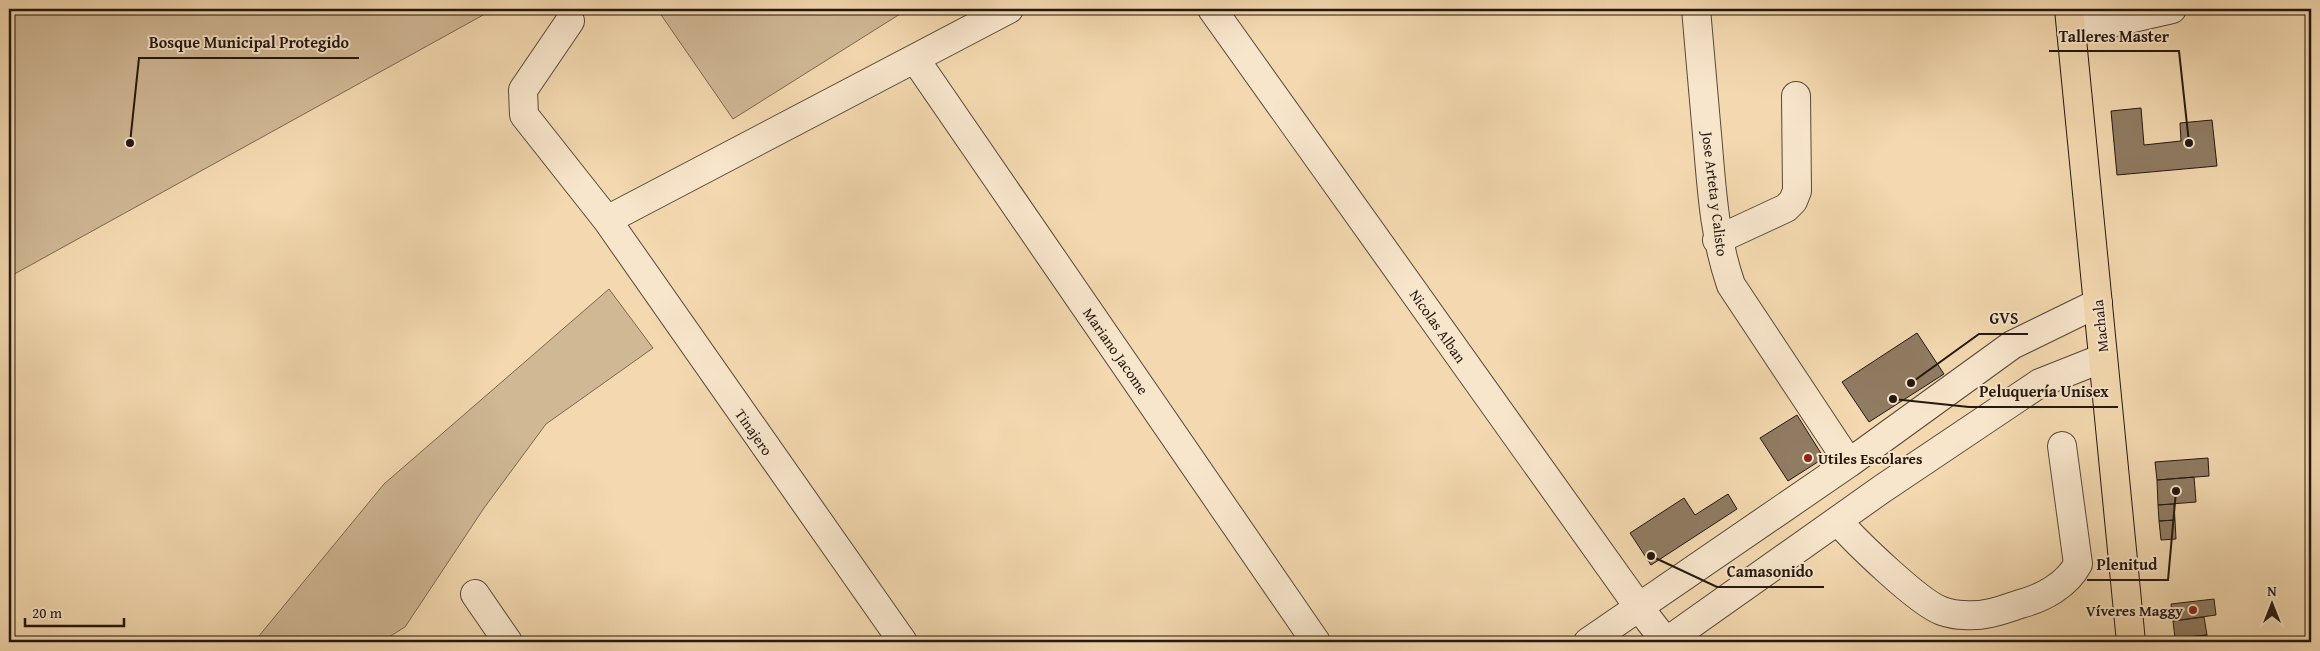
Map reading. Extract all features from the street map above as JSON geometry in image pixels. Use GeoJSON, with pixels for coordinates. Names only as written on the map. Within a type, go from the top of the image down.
{"type":"FeatureCollection","features":[{"type":"Feature","properties":{"kind":"main road","name":"Machala"},"geometry":{"type":"LineString","coordinates":[[2070,20],[2131,642]]}},
{"type":"Feature","properties":{"kind":"street"},"geometry":{"type":"LineString","coordinates":[[607,220],[1008,9]]}},
{"type":"Feature","properties":{"kind":"street","name":"Nicolas Alban"},"geometry":{"type":"LineString","coordinates":[[1212,9],[1638,606],[1666,642]]}},
{"type":"Feature","properties":{"kind":"street","name":"Jose Arteta y Calisto"},"geometry":{"type":"LineString","coordinates":[[1696,9],[1717,240],[1731,285],[1848,463]]}},
{"type":"Feature","properties":{"kind":"street"},"geometry":{"type":"LineString","coordinates":[[2070,20],[2172,9]]}},
{"type":"Feature","properties":{"kind":"street","name":"Tinajero"},"geometry":{"type":"LineString","coordinates":[[570,21],[523,90],[524,115],[607,220],[904,642]]}},
{"type":"Feature","properties":{"kind":"street","name":"Mariano Jacome"},"geometry":{"type":"LineString","coordinates":[[915,59],[1316,642]]}},
{"type":"Feature","properties":{"kind":"street"},"geometry":{"type":"LineString","coordinates":[[1717,240],[1786,208],[1793,201],[1797,191],[1796,96]]}},
{"type":"Feature","properties":{"kind":"street"},"geometry":{"type":"LineString","coordinates":[[1588,642],[1848,463],[2012,345],[2098,303]]}},
{"type":"Feature","properties":{"kind":"street"},"geometry":{"type":"LineString","coordinates":[[1666,642],[1838,521],[2040,383],[2103,358]]}},
{"type":"Feature","properties":{"kind":"street"},"geometry":{"type":"LineString","coordinates":[[1838,521],[1872,555],[1920,597],[1940,611],[1964,616],[1984,615],[2027,602],[2057,587],[2071,576],[2078,564],[2062,446]]}},
{"type":"Feature","properties":{"kind":"street"},"geometry":{"type":"LineString","coordinates":[[475,594],[508,642]]}},
{"type":"Feature","properties":{"kind":"shaded area"},"geometry":{"type":"Polygon","coordinates":[[[9,9],[494,9],[9,277],[9,9]]]}},
{"type":"Feature","properties":{"kind":"shaded area"},"geometry":{"type":"Polygon","coordinates":[[[657,9],[908,9],[733,119],[657,9]]]}},
{"type":"Feature","properties":{"kind":"shaded area"},"geometry":{"type":"Polygon","coordinates":[[[609,289],[653,348],[546,424],[484,508],[405,627],[381,642],[254,642],[384,484],[609,289]]]}},
{"type":"Feature","properties":{"kind":"building"},"geometry":{"type":"Polygon","coordinates":[[[2141,108],[2144,145],[2181,141],[2180,123],[2212,120],[2217,166],[2117,175],[2111,111],[2141,108]]]}},
{"type":"Feature","properties":{"kind":"building"},"geometry":{"type":"Polygon","coordinates":[[[1917,333],[1944,374],[1869,422],[1842,382],[1917,333]]]}},
{"type":"Feature","properties":{"kind":"building"},"geometry":{"type":"Polygon","coordinates":[[[1797,415],[1824,458],[1788,481],[1760,438],[1797,415]]]}},
{"type":"Feature","properties":{"kind":"building"},"geometry":{"type":"Polygon","coordinates":[[[2208,458],[2209,476],[2157,480],[2155,462],[2208,458]]]}},
{"type":"Feature","properties":{"kind":"building"},"geometry":{"type":"Polygon","coordinates":[[[2194,477],[2196,502],[2158,505],[2157,480],[2194,477]]]}},
{"type":"Feature","properties":{"kind":"building"},"geometry":{"type":"Polygon","coordinates":[[[1728,494],[1737,509],[1651,565],[1630,533],[1684,498],[1695,515],[1728,494]]]}},
{"type":"Feature","properties":{"kind":"building"},"geometry":{"type":"Polygon","coordinates":[[[2174,504],[2175,520],[2159,521],[2158,505],[2174,504]]]}},
{"type":"Feature","properties":{"kind":"building"},"geometry":{"type":"Polygon","coordinates":[[[2175,520],[2176,539],[2161,540],[2159,521],[2175,520]]]}},
{"type":"Feature","properties":{"kind":"building","name":"Víveres Maggy"},"geometry":{"type":"Polygon","coordinates":[[[2214,599],[2216,615],[2173,621],[2171,604],[2214,599]]]}},
{"type":"Feature","properties":{"kind":"building"},"geometry":{"type":"Polygon","coordinates":[[[2204,617],[2207,635],[2175,638],[2173,621],[2204,617]]]}},
{"type":"Feature","properties":{"kind":"building"},"geometry":{"type":"Polygon","coordinates":[[[2207,635],[2208,642],[2176,642],[2175,638],[2207,635]]]}},
{"type":"Feature","properties":{"kind":"place","name":"Bosque Municipal Protegido"},"geometry":{"type":"Point","coordinates":[130,143]}},
{"type":"Feature","properties":{"kind":"place","name":"Talleres Master"},"geometry":{"type":"Point","coordinates":[2189,143]}},
{"type":"Feature","properties":{"kind":"place","name":"GVS"},"geometry":{"type":"Point","coordinates":[1911,383]}},
{"type":"Feature","properties":{"kind":"place","name":"Peluquería Unisex"},"geometry":{"type":"Point","coordinates":[1893,399]}},
{"type":"Feature","properties":{"kind":"place","name":"Utiles Escolares"},"geometry":{"type":"Point","coordinates":[1808,458]}},
{"type":"Feature","properties":{"kind":"place","name":"Plenitud"},"geometry":{"type":"Point","coordinates":[2176,491]}},
{"type":"Feature","properties":{"kind":"place","name":"Camasonido"},"geometry":{"type":"Point","coordinates":[1651,556]}},
{"type":"Feature","properties":{"kind":"place","name":"Víveres Maggy"},"geometry":{"type":"Point","coordinates":[2193,610]}}]}
